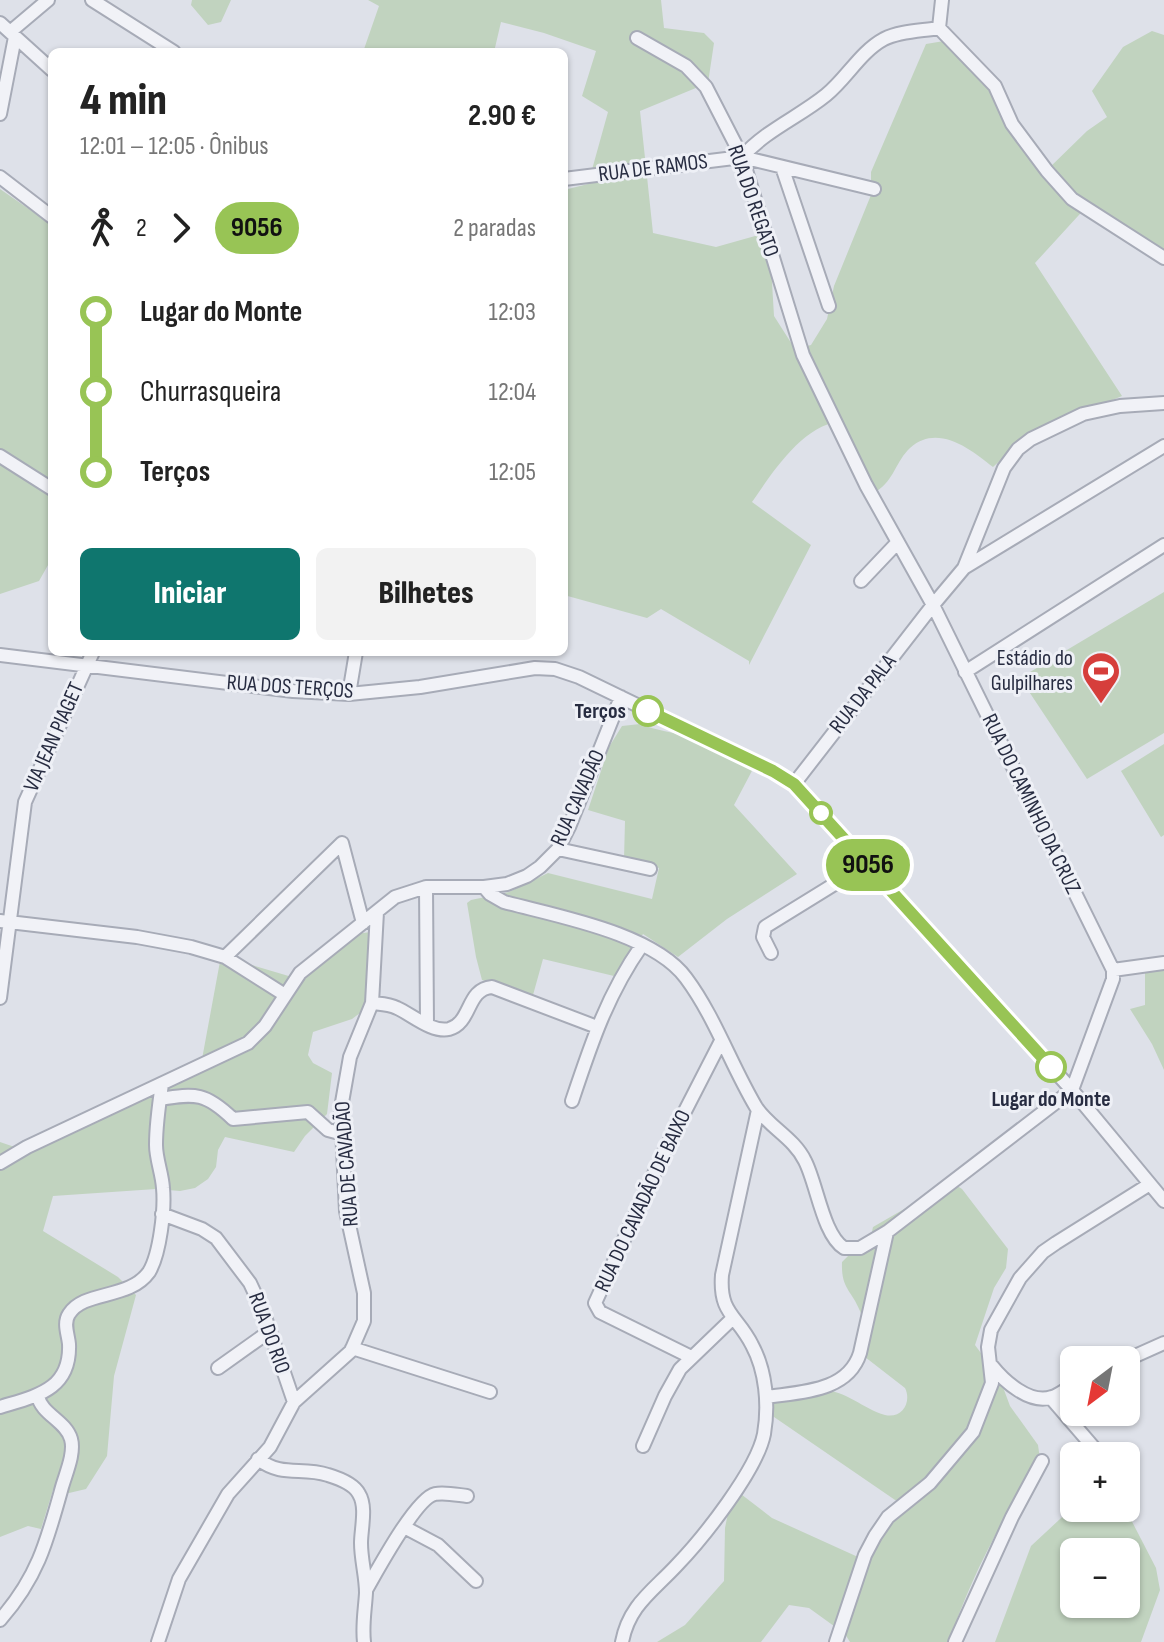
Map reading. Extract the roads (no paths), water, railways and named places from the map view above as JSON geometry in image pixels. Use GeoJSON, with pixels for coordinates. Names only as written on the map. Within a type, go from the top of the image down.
{"type":"FeatureCollection","features":[{"type":"Feature","properties":{"kind":"street"},"geometry":{"type":"LineString","coordinates":[[0,114],[13,34],[48,0]]}},
{"type":"Feature","properties":{"kind":"street"},"geometry":{"type":"LineString","coordinates":[[92,0],[168,48]]}},
{"type":"Feature","properties":{"kind":"street"},"geometry":{"type":"LineString","coordinates":[[939,28],[942,0]]}},
{"type":"Feature","properties":{"kind":"street"},"geometry":{"type":"LineString","coordinates":[[0,23],[48,66]]}},
{"type":"Feature","properties":{"kind":"street"},"geometry":{"type":"LineString","coordinates":[[874,189],[742,157],[756,141],[827,95],[880,42],[894,35],[939,28]]}},
{"type":"Feature","properties":{"kind":"street"},"geometry":{"type":"LineString","coordinates":[[939,28],[995,86],[1012,124],[1072,199],[1164,258]]}},
{"type":"Feature","properties":{"kind":"street","name":"RUA DO REGATO"},"geometry":{"type":"LineString","coordinates":[[637,38],[663,50],[686,66],[706,87],[742,157],[803,355],[824,398]]}},
{"type":"Feature","properties":{"kind":"street","name":"RUA DE RAMOS"},"geometry":{"type":"LineString","coordinates":[[568,179],[742,157]]}},
{"type":"Feature","properties":{"kind":"street"},"geometry":{"type":"LineString","coordinates":[[782,167],[829,306]]}},
{"type":"Feature","properties":{"kind":"street"},"geometry":{"type":"LineString","coordinates":[[0,177],[48,214]]}},
{"type":"Feature","properties":{"kind":"street","name":"RUA DO CAMINHO DA CRUZ"},"geometry":{"type":"LineString","coordinates":[[824,398],[866,485],[933,605],[1113,970]]}},
{"type":"Feature","properties":{"kind":"street"},"geometry":{"type":"LineString","coordinates":[[964,568],[1004,468],[1018,449],[1031,439],[1083,414],[1120,406],[1164,403]]}},
{"type":"Feature","properties":{"kind":"street"},"geometry":{"type":"LineString","coordinates":[[964,568],[1164,446]]}},
{"type":"Feature","properties":{"kind":"street"},"geometry":{"type":"LineString","coordinates":[[0,456],[48,486]]}},
{"type":"Feature","properties":{"kind":"street"},"geometry":{"type":"LineString","coordinates":[[861,581],[898,542]]}},
{"type":"Feature","properties":{"kind":"street"},"geometry":{"type":"LineString","coordinates":[[965,672],[1164,545]]}},
{"type":"Feature","properties":{"kind":"street","name":"RUA DA PALA"},"geometry":{"type":"LineString","coordinates":[[794,784],[964,568]]}},
{"type":"Feature","properties":{"kind":"street","name":"RUA DOS TERÇOS"},"geometry":{"type":"LineString","coordinates":[[0,655],[293,691],[349,694],[420,687],[535,668],[555,669],[579,677],[794,784],[1072,1090],[1164,1201]]}},
{"type":"Feature","properties":{"kind":"street","name":"VIA JEAN PIAGET"},"geometry":{"type":"LineString","coordinates":[[0,998],[5,922],[25,802],[91,656]]}},
{"type":"Feature","properties":{"kind":"street"},"geometry":{"type":"LineString","coordinates":[[349,694],[355,656]]}},
{"type":"Feature","properties":{"kind":"street","name":"RUA CAVADÃO"},"geometry":{"type":"LineString","coordinates":[[0,1163],[27,1147],[248,1043],[265,1026],[292,981],[395,897],[426,887],[507,884],[540,867],[558,849],[576,813],[621,697]]}},
{"type":"Feature","properties":{"kind":"street"},"geometry":{"type":"LineString","coordinates":[[225,957],[342,843],[363,923]]}},
{"type":"Feature","properties":{"kind":"street"},"geometry":{"type":"LineString","coordinates":[[558,849],[650,869]]}},
{"type":"Feature","properties":{"kind":"street"},"geometry":{"type":"LineString","coordinates":[[771,953],[763,937],[763,930],[768,925],[867,864]]}},
{"type":"Feature","properties":{"kind":"street"},"geometry":{"type":"LineString","coordinates":[[426,887],[427,1024]]}},
{"type":"Feature","properties":{"kind":"street"},"geometry":{"type":"LineString","coordinates":[[484,887],[504,902],[601,928],[642,945],[684,975],[758,1110],[803,1156],[837,1244],[844,1248],[860,1248],[887,1232],[1072,1090],[1113,979],[1113,970],[1164,963]]}},
{"type":"Feature","properties":{"kind":"street","name":"RUA DE CAVADÃO"},"geometry":{"type":"LineString","coordinates":[[158,1642],[170,1600],[190,1557],[228,1494],[270,1447],[294,1402],[352,1348],[364,1321],[365,1307],[346,1211],[342,1092],[345,1074],[372,1003],[377,912]]}},
{"type":"Feature","properties":{"kind":"street"},"geometry":{"type":"LineString","coordinates":[[5,922],[163,941],[225,957],[285,995]]}},
{"type":"Feature","properties":{"kind":"street"},"geometry":{"type":"LineString","coordinates":[[572,1101],[612,992],[642,945]]}},
{"type":"Feature","properties":{"kind":"street"},"geometry":{"type":"LineString","coordinates":[[372,1003],[394,1006],[427,1024],[451,1029],[463,1019],[476,993],[492,987],[597,1027]]}},
{"type":"Feature","properties":{"kind":"street","name":"RUA DO CAVADÃO DE BAIXO"},"geometry":{"type":"LineString","coordinates":[[691,1357],[600,1312],[595,1303],[664,1152],[721,1041]]}},
{"type":"Feature","properties":{"kind":"street"},"geometry":{"type":"LineString","coordinates":[[0,1407],[38,1396],[61,1379],[69,1363],[68,1315],[84,1302],[120,1293],[133,1286],[149,1271],[160,1237],[162,1214],[163,1189],[156,1149],[162,1084]]}},
{"type":"Feature","properties":{"kind":"street"},"geometry":{"type":"LineString","coordinates":[[160,1099],[203,1095],[233,1119],[308,1112],[328,1130],[343,1134]]}},
{"type":"Feature","properties":{"kind":"street"},"geometry":{"type":"LineString","coordinates":[[622,1642],[625,1625],[634,1608],[680,1562],[754,1463],[763,1437],[767,1397],[753,1345],[722,1302],[722,1275],[758,1110]]}},
{"type":"Feature","properties":{"kind":"street"},"geometry":{"type":"LineString","coordinates":[[836,1642],[865,1555],[875,1536],[888,1517],[930,1483],[973,1432],[992,1383],[988,1347],[991,1330],[1020,1278],[1056,1243],[1150,1184]]}},
{"type":"Feature","properties":{"kind":"street","name":"RUA DO RIO"},"geometry":{"type":"LineString","coordinates":[[162,1214],[202,1229],[216,1238],[250,1283],[294,1402]]}},
{"type":"Feature","properties":{"kind":"street"},"geometry":{"type":"LineString","coordinates":[[767,1397],[830,1385],[851,1371],[860,1353],[887,1232]]}},
{"type":"Feature","properties":{"kind":"street"},"geometry":{"type":"LineString","coordinates":[[643,1446],[673,1380],[691,1357],[733,1318]]}},
{"type":"Feature","properties":{"kind":"street"},"geometry":{"type":"LineString","coordinates":[[218,1368],[270,1331]]}},
{"type":"Feature","properties":{"kind":"street"},"geometry":{"type":"LineString","coordinates":[[1140,1354],[1164,1343]]}},
{"type":"Feature","properties":{"kind":"street"},"geometry":{"type":"LineString","coordinates":[[352,1348],[490,1392]]}},
{"type":"Feature","properties":{"kind":"street"},"geometry":{"type":"LineString","coordinates":[[992,1366],[1015,1388],[1037,1397],[1051,1398],[1060,1393]]}},
{"type":"Feature","properties":{"kind":"street"},"geometry":{"type":"LineString","coordinates":[[0,1620],[16,1603],[43,1556],[69,1461],[72,1442],[68,1432],[39,1404],[38,1396]]}},
{"type":"Feature","properties":{"kind":"street"},"geometry":{"type":"LineString","coordinates":[[1051,1398],[1089,1442]]}},
{"type":"Feature","properties":{"kind":"street"},"geometry":{"type":"LineString","coordinates":[[258,1459],[270,1468],[290,1472],[309,1470],[330,1475],[349,1484],[359,1494],[363,1508],[361,1555],[366,1590],[362,1627],[364,1642]]}},
{"type":"Feature","properties":{"kind":"street"},"geometry":{"type":"LineString","coordinates":[[955,1642],[1012,1517],[1042,1461]]}},
{"type":"Feature","properties":{"kind":"street"},"geometry":{"type":"LineString","coordinates":[[366,1590],[404,1527],[433,1494],[467,1496]]}},
{"type":"Feature","properties":{"kind":"street"},"geometry":{"type":"LineString","coordinates":[[404,1527],[438,1545],[476,1581]]}},
{"type":"Feature","properties":{"kind":"place","name":"Estádio do Gulpilhares"},"geometry":{"type":"Point","coordinates":[1101,705]}},
{"type":"Feature","properties":{"kind":"place","name":"Terços"},"geometry":{"type":"Point","coordinates":[648,711]}},
{"type":"Feature","properties":{"kind":"place","name":"Lugar do Monte"},"geometry":{"type":"Point","coordinates":[1051,1067]}}]}
